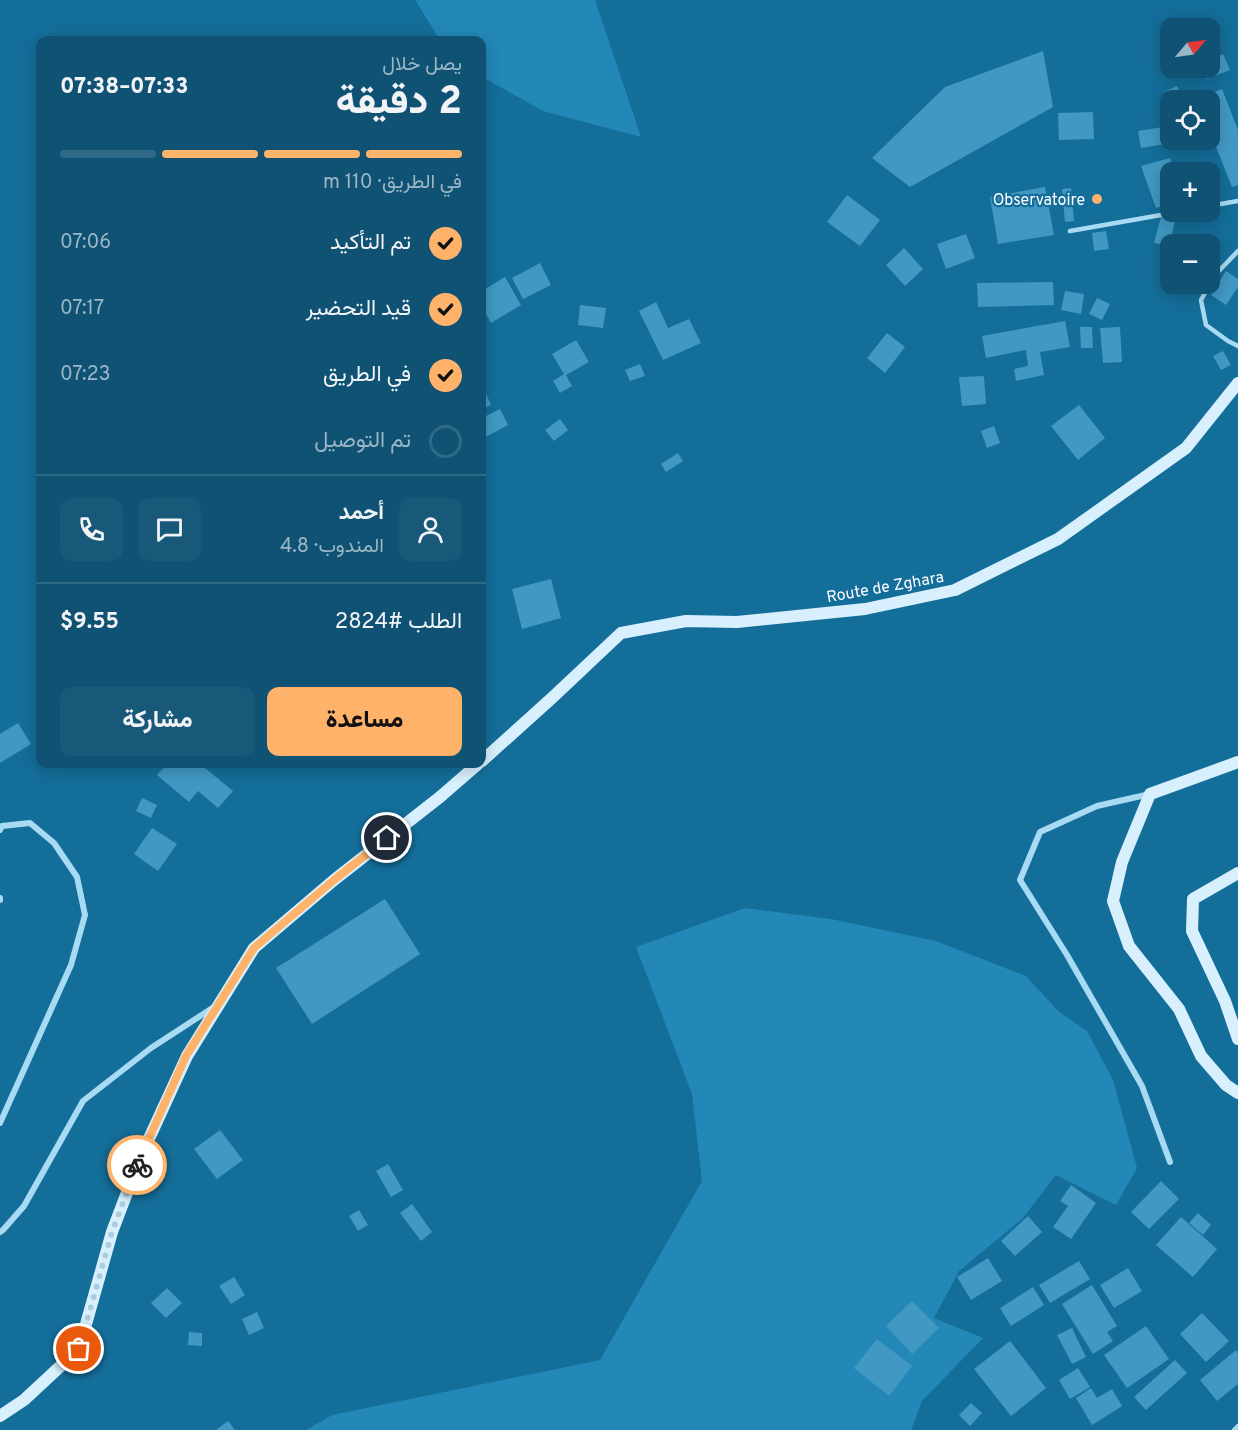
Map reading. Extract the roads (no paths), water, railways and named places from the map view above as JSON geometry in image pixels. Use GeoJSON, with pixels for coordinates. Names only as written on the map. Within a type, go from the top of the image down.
{"type":"FeatureCollection","features":[{"type":"Feature","properties":{"kind":"street","name":"Route de Zghara"},"geometry":{"type":"LineString","coordinates":[[486,757],[553,698],[621,633],[686,621],[737,622],[865,609],[955,590],[1058,539],[1186,448],[1238,383]]}},
{"type":"Feature","properties":{"kind":"street"},"geometry":{"type":"LineString","coordinates":[[1170,1162],[1142,1086],[1020,880],[1040,832],[1096,806],[1150,794],[1238,762]]}},
{"type":"Feature","properties":{"kind":"street","name":"Route de Zghara"},"geometry":{"type":"LineString","coordinates":[[0,1416],[24,1400],[79,1349],[112,1232],[141,1156],[186,1056],[254,948],[473,768]]}},
{"type":"Feature","properties":{"kind":"street"},"geometry":{"type":"LineString","coordinates":[[1150,794],[1122,862],[1113,901],[1129,946],[1179,1009],[1201,1056],[1226,1085],[1238,1093]]}},
{"type":"Feature","properties":{"kind":"street"},"geometry":{"type":"LineString","coordinates":[[0,830],[2,826],[30,823],[54,843],[77,877],[85,915],[71,965],[0,1123]]}},
{"type":"Feature","properties":{"kind":"street"},"geometry":{"type":"LineString","coordinates":[[1238,873],[1193,899],[1192,931],[1225,1001],[1238,1039]]}},
{"type":"Feature","properties":{"kind":"street"},"geometry":{"type":"LineString","coordinates":[[0,1232],[24,1206],[83,1101],[150,1048],[219,1004]]}},
{"type":"Feature","properties":{"kind":"street"},"geometry":{"type":"LineString","coordinates":[[1235,1430],[1238,1427]]}},
{"type":"Feature","properties":{"kind":"lane"},"geometry":{"type":"LineString","coordinates":[[1220,204],[1238,201]]}},
{"type":"Feature","properties":{"kind":"lane"},"geometry":{"type":"LineString","coordinates":[[1070,231],[1160,215]]}},
{"type":"Feature","properties":{"kind":"lane"},"geometry":{"type":"LineString","coordinates":[[1238,251],[1215,276],[1201,300],[1206,325],[1238,346]]}},
{"type":"Feature","properties":{"kind":"place","name":"Observatoire"},"geometry":{"type":"Point","coordinates":[1097,199]}}]}
